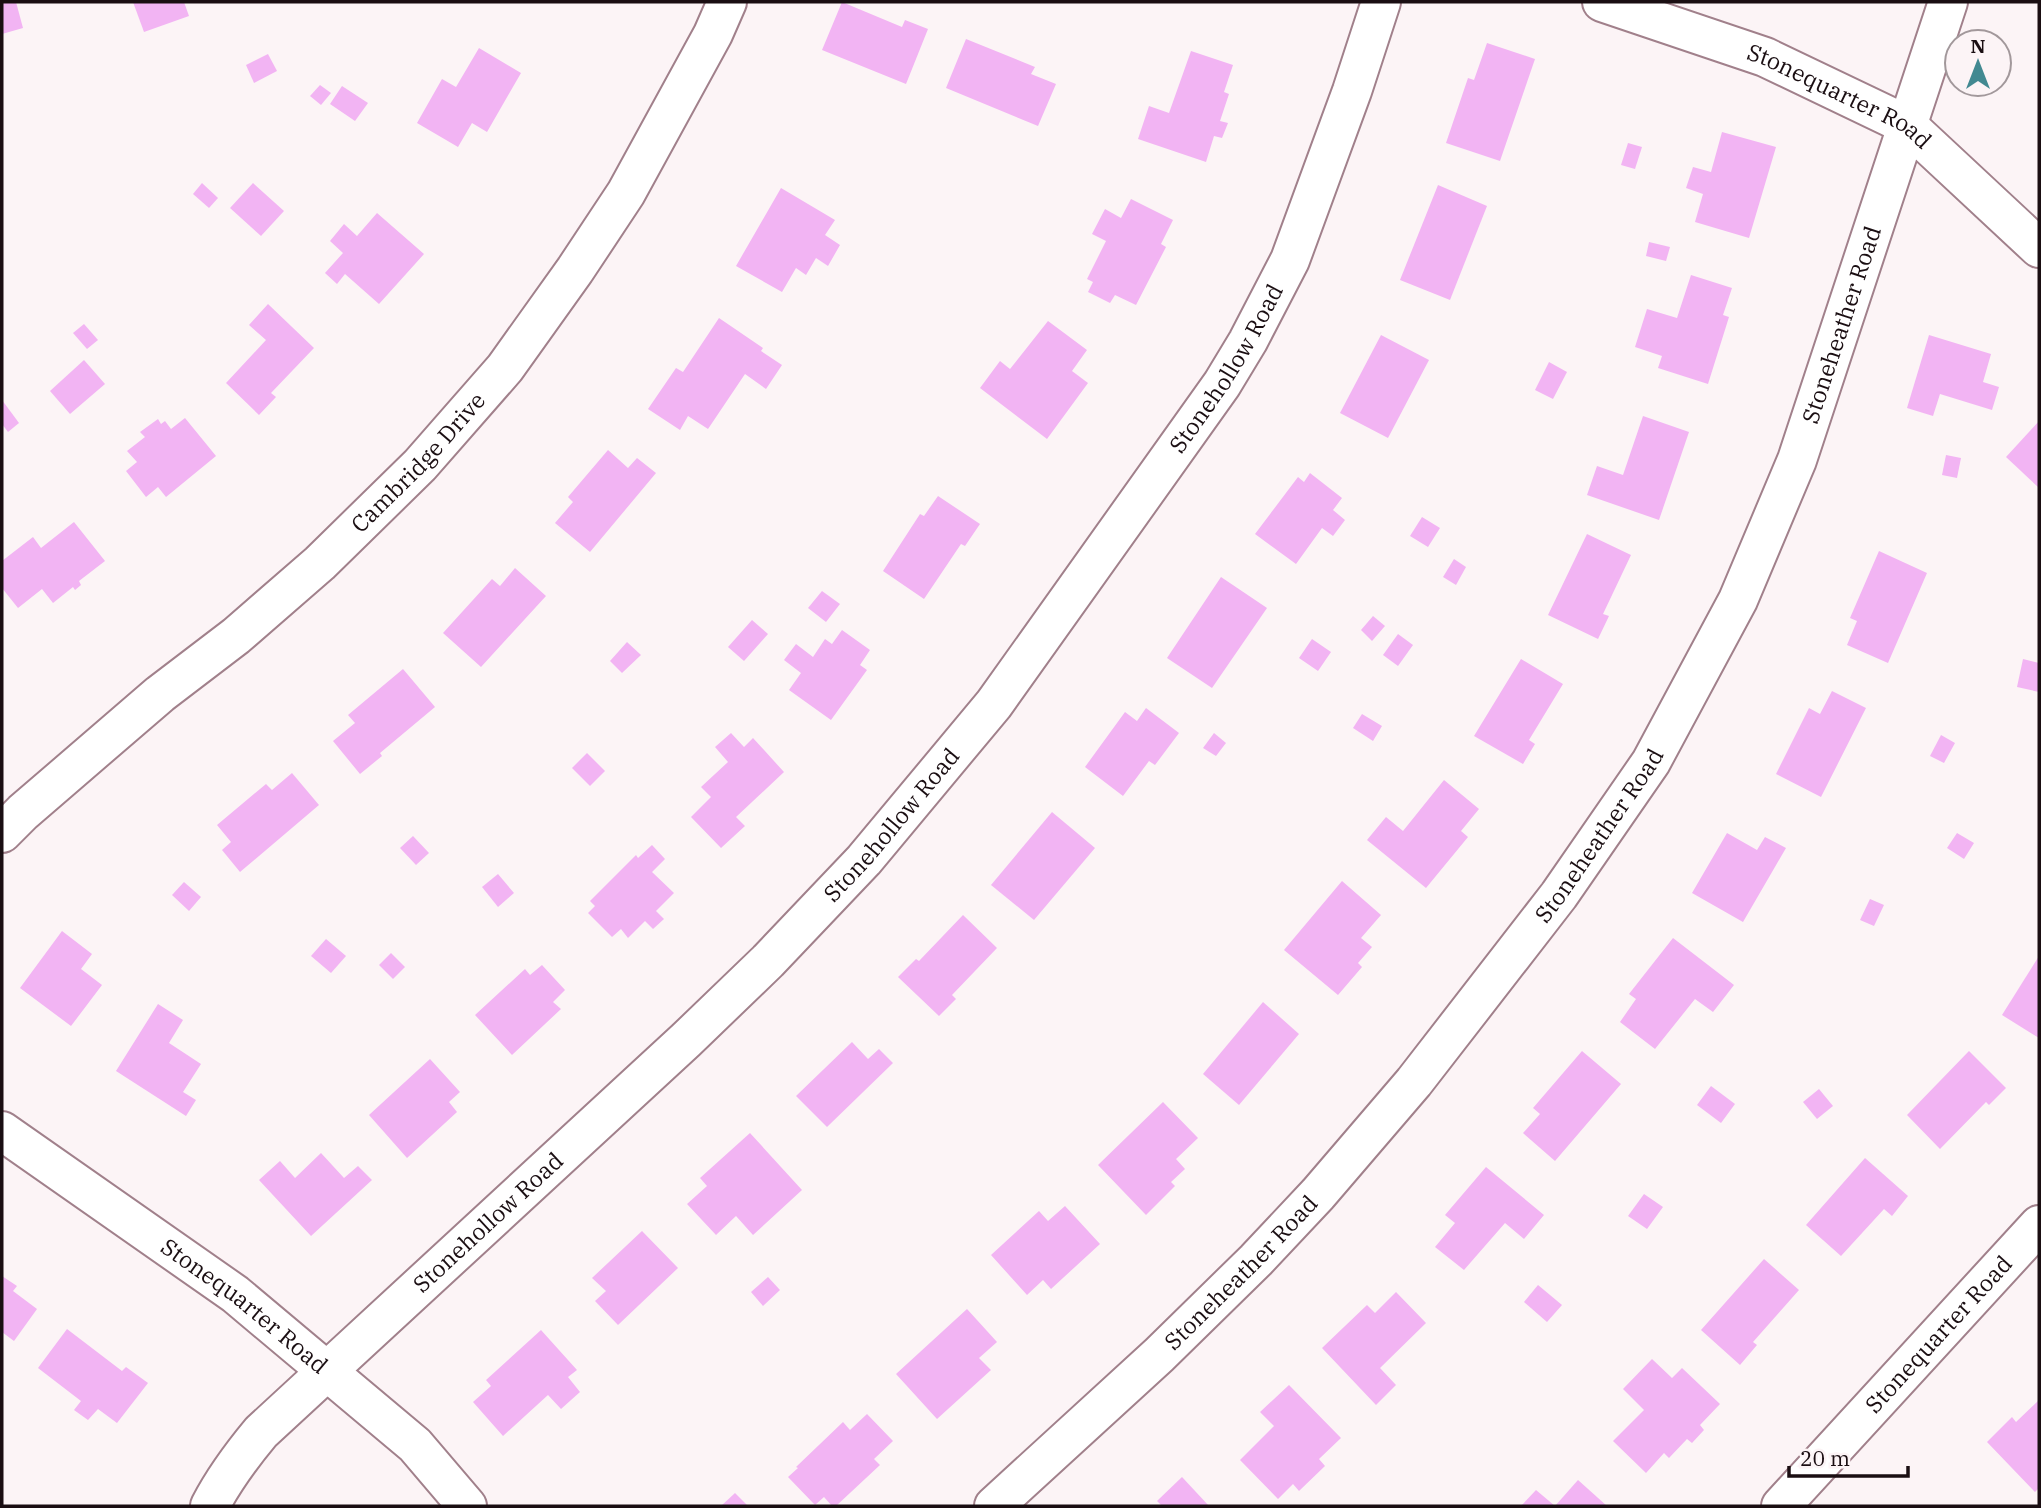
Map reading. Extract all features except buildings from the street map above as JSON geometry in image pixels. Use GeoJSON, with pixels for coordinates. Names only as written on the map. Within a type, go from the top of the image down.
{"type":"FeatureCollection","features":[{"type":"Feature","properties":{"kind":"street","name":"Cambridge Drive"},"geometry":{"type":"LineString","coordinates":[[2,833],[160,694],[236,636],[320,563],[420,465],[480,397],[505,368],[626,193],[713,34],[727,2]]}},
{"type":"Feature","properties":{"kind":"street","name":"Stonehollow Road"},"geometry":{"type":"LineString","coordinates":[[210,1506],[227,1476],[261,1432],[768,961],[864,860],[994,704],[1222,384],[1248,341],[1290,260],[1352,91],[1381,2]]}},
{"type":"Feature","properties":{"kind":"street","name":"Stonequarter Road"},"geometry":{"type":"LineString","coordinates":[[1602,2],[1765,57],[1907,125],[2039,248]]}},
{"type":"Feature","properties":{"kind":"street","name":"Stoneheather Road"},"geometry":{"type":"LineString","coordinates":[[994,1506],[1159,1355],[1256,1260],[1318,1194],[1414,1082],[1559,895],[1651,762],[1738,600],[1797,460],[1948,2]]}},
{"type":"Feature","properties":{"kind":"street","name":"Stonequarter Road"},"geometry":{"type":"LineString","coordinates":[[2,1131],[235,1294],[415,1445],[467,1506]]}},
{"type":"Feature","properties":{"kind":"street","name":"Stonequarter Road"},"geometry":{"type":"LineString","coordinates":[[1781,1506],[2039,1225]]}}]}
